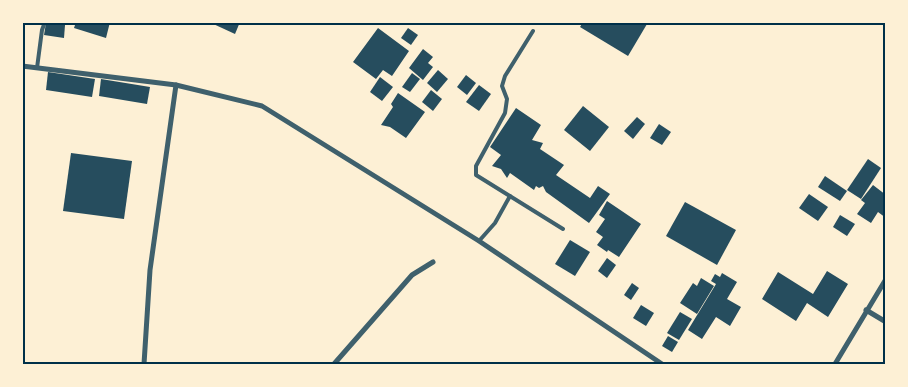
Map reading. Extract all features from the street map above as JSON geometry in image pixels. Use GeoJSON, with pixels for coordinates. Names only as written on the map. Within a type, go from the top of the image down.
{"type":"FeatureCollection","features":[{"type":"Feature","properties":{"kind":"street"},"geometry":{"type":"LineString","coordinates":[[22,66],[176,85],[262,106],[480,241],[662,364]]}},
{"type":"Feature","properties":{"kind":"street"},"geometry":{"type":"LineString","coordinates":[[144,364],[150,270],[176,85]]}},
{"type":"Feature","properties":{"kind":"street"},"geometry":{"type":"LineString","coordinates":[[334,364],[412,275],[433,262]]}},
{"type":"Feature","properties":{"kind":"street"},"geometry":{"type":"LineString","coordinates":[[835,364],[886,279]]}},
{"type":"Feature","properties":{"kind":"street"},"geometry":{"type":"LineString","coordinates":[[866,310],[886,322]]}},
{"type":"Feature","properties":{"kind":"lane"},"geometry":{"type":"LineString","coordinates":[[37,68],[42,30],[46,22]]}},
{"type":"Feature","properties":{"kind":"lane"},"geometry":{"type":"LineString","coordinates":[[534,31],[505,76],[502,86],[507,99],[505,113],[475,171],[476,175],[563,229]]}},
{"type":"Feature","properties":{"kind":"lane"},"geometry":{"type":"LineString","coordinates":[[480,241],[495,223],[510,196]]}},
{"type":"Feature","properties":{"kind":"building"},"geometry":{"type":"Polygon","coordinates":[[[76,22],[110,22],[106,38],[74,28],[76,22]]]}},
{"type":"Feature","properties":{"kind":"building"},"geometry":{"type":"Polygon","coordinates":[[[209,22],[240,22],[235,34],[209,22]]]}},
{"type":"Feature","properties":{"kind":"building"},"geometry":{"type":"Polygon","coordinates":[[[583,22],[645,22],[647,24],[628,56],[580,27],[583,22]]]}},
{"type":"Feature","properties":{"kind":"building"},"geometry":{"type":"Polygon","coordinates":[[[46,23],[65,25],[64,38],[44,35],[46,23]]]}},
{"type":"Feature","properties":{"kind":"building"},"geometry":{"type":"Polygon","coordinates":[[[378,28],[409,51],[392,76],[383,70],[376,79],[353,62],[378,28]]]}},
{"type":"Feature","properties":{"kind":"building"},"geometry":{"type":"Polygon","coordinates":[[[408,28],[418,35],[411,45],[401,38],[408,28]]]}},
{"type":"Feature","properties":{"kind":"building"},"geometry":{"type":"Polygon","coordinates":[[[423,49],[433,57],[428,63],[433,67],[423,80],[409,68],[423,49]]]}},
{"type":"Feature","properties":{"kind":"building"},"geometry":{"type":"Polygon","coordinates":[[[438,70],[448,79],[437,92],[427,83],[438,70]]]}},
{"type":"Feature","properties":{"kind":"building"},"geometry":{"type":"Polygon","coordinates":[[[48,72],[95,79],[92,97],[46,90],[48,72]]]}},
{"type":"Feature","properties":{"kind":"building"},"geometry":{"type":"Polygon","coordinates":[[[412,73],[420,79],[410,92],[402,87],[412,73]]]}},
{"type":"Feature","properties":{"kind":"building"},"geometry":{"type":"Polygon","coordinates":[[[466,75],[476,83],[467,95],[457,87],[466,75]]]}},
{"type":"Feature","properties":{"kind":"building"},"geometry":{"type":"Polygon","coordinates":[[[380,77],[393,87],[382,101],[370,92],[380,77]]]}},
{"type":"Feature","properties":{"kind":"building"},"geometry":{"type":"Polygon","coordinates":[[[101,79],[150,87],[147,104],[99,96],[101,79]]]}},
{"type":"Feature","properties":{"kind":"building"},"geometry":{"type":"Polygon","coordinates":[[[479,85],[491,94],[479,111],[466,102],[479,85]]]}},
{"type":"Feature","properties":{"kind":"building"},"geometry":{"type":"Polygon","coordinates":[[[431,90],[442,99],[433,111],[422,102],[431,90]]]}},
{"type":"Feature","properties":{"kind":"building"},"geometry":{"type":"Polygon","coordinates":[[[398,93],[425,112],[406,138],[390,127],[381,125],[393,107],[391,104],[398,93]]]}},
{"type":"Feature","properties":{"kind":"building"},"geometry":{"type":"Polygon","coordinates":[[[583,106],[609,127],[590,151],[564,130],[583,106]]]}},
{"type":"Feature","properties":{"kind":"building"},"geometry":{"type":"Polygon","coordinates":[[[516,108],[541,125],[532,140],[543,143],[540,149],[564,165],[556,175],[590,198],[598,186],[610,194],[589,223],[546,192],[543,186],[539,188],[536,186],[534,190],[510,173],[507,178],[501,169],[492,166],[501,155],[490,147],[516,108]]]}},
{"type":"Feature","properties":{"kind":"building"},"geometry":{"type":"Polygon","coordinates":[[[637,117],[645,124],[633,139],[624,131],[637,117]]]}},
{"type":"Feature","properties":{"kind":"building"},"geometry":{"type":"Polygon","coordinates":[[[659,124],[671,132],[662,145],[650,138],[659,124]]]}},
{"type":"Feature","properties":{"kind":"building"},"geometry":{"type":"Polygon","coordinates":[[[71,153],[132,161],[124,219],[63,211],[71,153]]]}},
{"type":"Feature","properties":{"kind":"building"},"geometry":{"type":"Polygon","coordinates":[[[868,159],[881,168],[861,199],[847,190],[868,159]]]}},
{"type":"Feature","properties":{"kind":"building"},"geometry":{"type":"Polygon","coordinates":[[[825,176],[847,191],[840,201],[818,187],[825,176]]]}},
{"type":"Feature","properties":{"kind":"building"},"geometry":{"type":"Polygon","coordinates":[[[873,185],[886,195],[886,218],[878,212],[871,223],[857,214],[865,203],[861,200],[873,185]]]}},
{"type":"Feature","properties":{"kind":"building"},"geometry":{"type":"Polygon","coordinates":[[[809,194],[828,207],[818,221],[799,208],[809,194]]]}},
{"type":"Feature","properties":{"kind":"building"},"geometry":{"type":"Polygon","coordinates":[[[607,201],[641,224],[619,257],[597,245],[603,237],[596,232],[605,219],[599,215],[607,201]]]}},
{"type":"Feature","properties":{"kind":"building"},"geometry":{"type":"Polygon","coordinates":[[[685,202],[736,230],[717,265],[666,236],[685,202]]]}},
{"type":"Feature","properties":{"kind":"building"},"geometry":{"type":"Polygon","coordinates":[[[840,215],[855,224],[847,236],[833,227],[840,215]]]}},
{"type":"Feature","properties":{"kind":"building"},"geometry":{"type":"Polygon","coordinates":[[[570,240],[590,252],[575,276],[555,264],[570,240]]]}},
{"type":"Feature","properties":{"kind":"building"},"geometry":{"type":"Polygon","coordinates":[[[607,258],[616,265],[607,278],[598,271],[607,258]]]}},
{"type":"Feature","properties":{"kind":"building"},"geometry":{"type":"Polygon","coordinates":[[[827,271],[848,284],[828,317],[807,303],[796,321],[762,299],[778,272],[813,294],[827,271]]]}},
{"type":"Feature","properties":{"kind":"building"},"geometry":{"type":"Polygon","coordinates":[[[722,273],[737,282],[727,299],[741,307],[730,326],[716,317],[702,339],[688,330],[716,284],[711,281],[715,274],[720,277],[722,273]]]}},
{"type":"Feature","properties":{"kind":"building"},"geometry":{"type":"Polygon","coordinates":[[[701,278],[714,286],[697,314],[680,303],[693,283],[697,286],[701,278]]]}},
{"type":"Feature","properties":{"kind":"building"},"geometry":{"type":"Polygon","coordinates":[[[632,283],[639,288],[631,300],[624,295],[632,283]]]}},
{"type":"Feature","properties":{"kind":"building"},"geometry":{"type":"Polygon","coordinates":[[[641,305],[654,313],[646,326],[633,318],[641,305]]]}},
{"type":"Feature","properties":{"kind":"building"},"geometry":{"type":"Polygon","coordinates":[[[680,312],[692,319],[679,340],[667,333],[680,312]]]}},
{"type":"Feature","properties":{"kind":"building"},"geometry":{"type":"Polygon","coordinates":[[[668,336],[678,342],[672,352],[662,346],[668,336]]]}}]}
